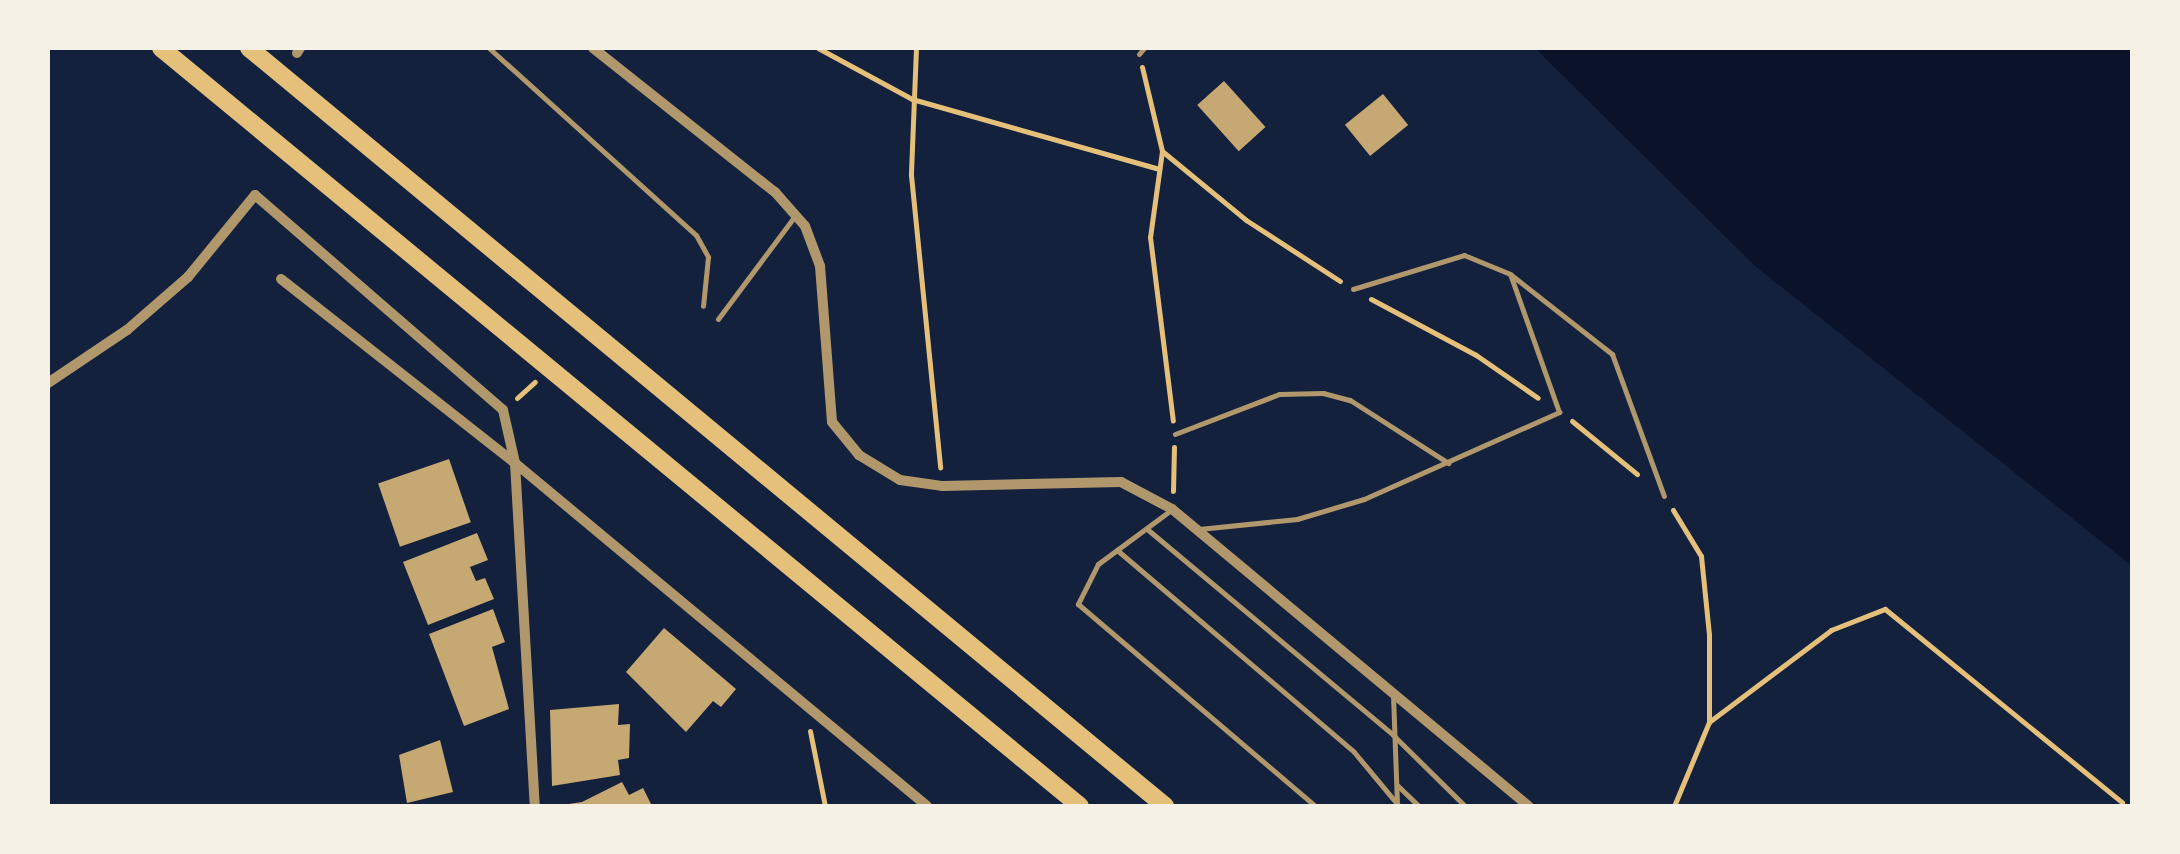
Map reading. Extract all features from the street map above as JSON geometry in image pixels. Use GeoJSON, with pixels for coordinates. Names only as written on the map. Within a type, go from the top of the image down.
{"type":"FeatureCollection","features":[{"type":"Feature","properties":{"kind":"main road"},"geometry":{"type":"LineString","coordinates":[[160,48],[1080,806]]}},
{"type":"Feature","properties":{"kind":"main road"},"geometry":{"type":"LineString","coordinates":[[250,48],[1165,806]]}},
{"type":"Feature","properties":{"kind":"street"},"geometry":{"type":"LineString","coordinates":[[594,48],[776,192],[795,215],[820,266],[832,422],[859,455],[900,480],[942,486],[1122,482],[1172,509],[1529,806]]}},
{"type":"Feature","properties":{"kind":"street"},"geometry":{"type":"LineString","coordinates":[[48,383],[127,330],[188,277],[255,195],[504,410],[515,462],[534,806]]}},
{"type":"Feature","properties":{"kind":"street"},"geometry":{"type":"LineString","coordinates":[[281,279],[515,462],[927,806]]}},
{"type":"Feature","properties":{"kind":"lane"},"geometry":{"type":"LineString","coordinates":[[489,48],[696,235],[708,257],[704,306]]}},
{"type":"Feature","properties":{"kind":"lane"},"geometry":{"type":"LineString","coordinates":[[1138,54],[1144,48]]}},
{"type":"Feature","properties":{"kind":"lane"},"geometry":{"type":"LineString","coordinates":[[718,319],[795,215]]}},
{"type":"Feature","properties":{"kind":"lane"},"geometry":{"type":"LineString","coordinates":[[1353,289],[1464,255],[1510,274],[1612,354],[1664,496]]}},
{"type":"Feature","properties":{"kind":"lane"},"geometry":{"type":"LineString","coordinates":[[1196,529],[1298,519],[1448,463],[1559,412],[1510,274]]}},
{"type":"Feature","properties":{"kind":"lane"},"geometry":{"type":"LineString","coordinates":[[1175,434],[1279,394],[1323,394],[1350,400],[1448,463]]}},
{"type":"Feature","properties":{"kind":"lane"},"geometry":{"type":"LineString","coordinates":[[1172,509],[1116,549],[1086,580],[1078,604],[1314,806]]}},
{"type":"Feature","properties":{"kind":"lane"},"geometry":{"type":"LineString","coordinates":[[1146,528],[1393,735],[1465,806]]}},
{"type":"Feature","properties":{"kind":"lane"},"geometry":{"type":"LineString","coordinates":[[1116,549],[1354,752],[1398,805]]}},
{"type":"Feature","properties":{"kind":"lane"},"geometry":{"type":"LineString","coordinates":[[1393,693],[1398,805]]}},
{"type":"Feature","properties":{"kind":"lane"},"geometry":{"type":"LineString","coordinates":[[1397,785],[1419,806]]}},
{"type":"Feature","properties":{"kind":"path"},"geometry":{"type":"LineString","coordinates":[[818,48],[912,99],[1159,169]]}},
{"type":"Feature","properties":{"kind":"path"},"geometry":{"type":"LineString","coordinates":[[916,48],[911,175],[942,486]]}},
{"type":"Feature","properties":{"kind":"path"},"geometry":{"type":"LineString","coordinates":[[1138,54],[1162,151],[1150,237],[1175,434],[1172,509]]}},
{"type":"Feature","properties":{"kind":"path"},"geometry":{"type":"LineString","coordinates":[[1162,151],[1246,220],[1353,289],[1476,355],[1559,412],[1664,496],[1701,556],[1709,722],[1674,806]]}},
{"type":"Feature","properties":{"kind":"path"},"geometry":{"type":"LineString","coordinates":[[504,410],[550,368]]}},
{"type":"Feature","properties":{"kind":"path"},"geometry":{"type":"LineString","coordinates":[[1709,722],[1832,630],[1886,610],[2122,802]]}},
{"type":"Feature","properties":{"kind":"path"},"geometry":{"type":"LineString","coordinates":[[806,706],[825,806]]}},
{"type":"Feature","properties":{"kind":"water"},"geometry":{"type":"Polygon","coordinates":[[[1535,48],[2132,48],[2132,566],[1755,266],[1535,48]]]}},
{"type":"Feature","properties":{"kind":"building"},"geometry":{"type":"Polygon","coordinates":[[[1224,81],[1265,127],[1239,151],[1197,105],[1224,81]]]}},
{"type":"Feature","properties":{"kind":"building"},"geometry":{"type":"Polygon","coordinates":[[[1383,94],[1408,125],[1370,156],[1345,125],[1383,94]]]}},
{"type":"Feature","properties":{"kind":"building"},"geometry":{"type":"Polygon","coordinates":[[[449,459],[471,522],[400,547],[378,483],[449,459]]]}},
{"type":"Feature","properties":{"kind":"building"},"geometry":{"type":"Polygon","coordinates":[[[477,533],[488,560],[470,567],[476,581],[485,578],[494,599],[428,625],[403,562],[477,533]]]}},
{"type":"Feature","properties":{"kind":"building"},"geometry":{"type":"Polygon","coordinates":[[[493,609],[505,642],[492,647],[509,709],[464,726],[429,634],[493,609]]]}},
{"type":"Feature","properties":{"kind":"building"},"geometry":{"type":"Polygon","coordinates":[[[664,628],[736,689],[721,707],[713,701],[686,732],[626,672],[664,628]]]}},
{"type":"Feature","properties":{"kind":"building"},"geometry":{"type":"Polygon","coordinates":[[[619,704],[618,725],[630,724],[629,758],[618,760],[620,775],[552,786],[550,710],[619,704]]]}},
{"type":"Feature","properties":{"kind":"building"},"geometry":{"type":"Polygon","coordinates":[[[440,740],[453,792],[407,803],[399,755],[440,740]]]}},
{"type":"Feature","properties":{"kind":"building"},"geometry":{"type":"Polygon","coordinates":[[[622,782],[629,795],[643,788],[652,806],[555,806],[582,802],[622,782]]]}}]}
